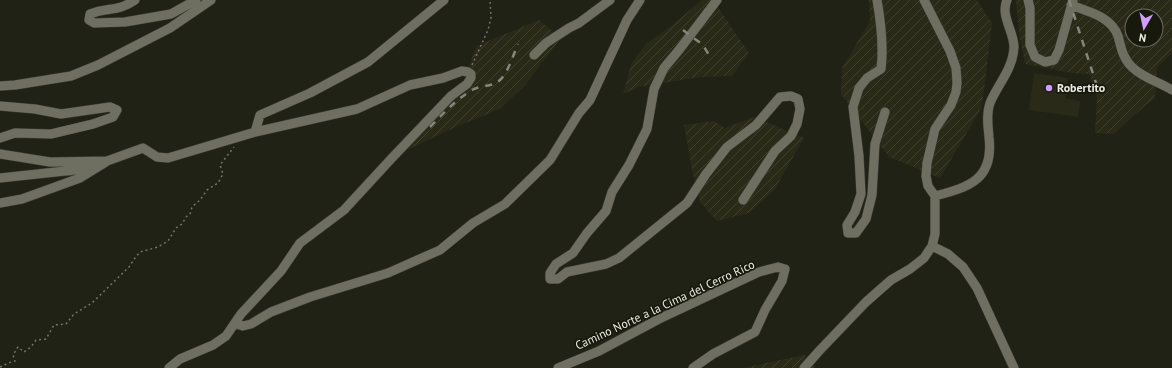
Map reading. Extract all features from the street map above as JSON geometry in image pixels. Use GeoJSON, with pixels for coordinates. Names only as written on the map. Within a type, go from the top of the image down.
{"type":"FeatureCollection","features":[{"type":"Feature","properties":{"kind":"lane"},"geometry":{"type":"LineString","coordinates":[[135,0],[127,6],[114,10],[99,10],[90,14],[89,20],[94,23],[125,22],[171,14],[196,0]]}},
{"type":"Feature","properties":{"kind":"lane"},"geometry":{"type":"LineString","coordinates":[[0,86],[71,76],[98,65],[170,28],[211,0]]}},
{"type":"Feature","properties":{"kind":"lane"},"geometry":{"type":"LineString","coordinates":[[254,132],[260,115],[310,93],[368,62],[444,0]]}},
{"type":"Feature","properties":{"kind":"lane"},"geometry":{"type":"LineString","coordinates":[[534,54],[550,41],[579,23],[610,0]]}},
{"type":"Feature","properties":{"kind":"lane"},"geometry":{"type":"LineString","coordinates":[[235,323],[243,326],[251,324],[271,312],[310,297],[401,268],[440,250],[473,223],[505,204],[550,160],[578,113],[590,100],[627,20],[640,0]]}},
{"type":"Feature","properties":{"kind":"lane"},"geometry":{"type":"LineString","coordinates":[[717,0],[664,68],[654,88],[647,129],[629,165],[612,192],[606,211],[587,233],[573,253],[556,264],[550,273],[550,279],[558,279],[567,272],[606,264],[619,258],[687,203],[726,147],[756,125],[780,97],[791,96],[798,99],[800,109],[797,124],[791,136],[775,151],[743,200]]}},
{"type":"Feature","properties":{"kind":"lane"},"geometry":{"type":"LineString","coordinates":[[877,0],[881,23],[883,54],[881,69],[867,78],[859,88],[853,107],[859,156],[861,194],[855,212],[847,225],[848,233],[856,233],[866,219],[872,195],[875,144],[885,112]]}},
{"type":"Feature","properties":{"kind":"lane"},"geometry":{"type":"LineString","coordinates":[[804,368],[866,302],[890,280],[924,258],[932,246],[935,234],[935,196],[928,186],[926,176],[930,146],[935,129],[951,105],[956,92],[957,83],[956,68],[950,52],[924,0]]}},
{"type":"Feature","properties":{"kind":"lane"},"geometry":{"type":"LineString","coordinates":[[935,196],[964,187],[975,181],[982,173],[988,160],[990,146],[988,112],[990,104],[1008,72],[1014,50],[1014,40],[1005,12],[1006,0]]}},
{"type":"Feature","properties":{"kind":"lane"},"geometry":{"type":"LineString","coordinates":[[1028,0],[1030,8],[1030,45],[1035,56],[1045,62],[1054,60],[1059,50],[1072,2],[1101,16],[1111,25],[1118,35],[1121,48],[1130,66],[1143,76],[1172,90]]}},
{"type":"Feature","properties":{"kind":"lane"},"geometry":{"type":"LineString","coordinates":[[0,178],[93,168],[107,161],[143,148],[156,157],[168,158],[254,132],[357,109],[410,85],[443,78],[462,71],[470,74],[471,78],[467,84],[451,96],[344,210],[300,243],[281,271],[241,314],[226,336],[213,345],[180,359],[168,368]]}},
{"type":"Feature","properties":{"kind":"lane"},"geometry":{"type":"LineString","coordinates":[[0,106],[61,114],[110,107],[117,110],[113,117],[93,124],[51,134],[15,133],[0,138]]}},
{"type":"Feature","properties":{"kind":"lane"},"geometry":{"type":"LineString","coordinates":[[0,154],[50,162],[107,161]]}},
{"type":"Feature","properties":{"kind":"lane"},"geometry":{"type":"LineString","coordinates":[[0,203],[22,199],[80,178],[107,161]]}},
{"type":"Feature","properties":{"kind":"lane"},"geometry":{"type":"LineString","coordinates":[[932,246],[948,254],[963,267],[977,288],[1014,368]]}},
{"type":"Feature","properties":{"kind":"lane","name":"Camino Norte a la Cima del Cerro Rico"},"geometry":{"type":"LineString","coordinates":[[558,368],[599,350],[659,319],[759,272],[778,267],[785,269],[782,281],[765,310],[755,332],[713,354],[693,368]]}},
{"type":"Feature","properties":{"kind":"path"},"geometry":{"type":"LineString","coordinates":[[468,72],[479,52],[488,30],[491,18],[490,0]]}},
{"type":"Feature","properties":{"kind":"path"},"geometry":{"type":"LineString","coordinates":[[0,368],[15,361],[13,355],[18,347],[24,352],[31,347],[36,340],[46,339],[54,325],[66,324],[74,314],[92,303],[129,267],[140,252],[158,247],[168,241],[176,228],[182,224],[186,217],[190,214],[192,207],[200,200],[207,190],[218,183],[223,174],[220,165],[233,150],[240,136]]}},
{"type":"Feature","properties":{"kind":"shaded area"},"geometry":{"type":"Polygon","coordinates":[[[702,0],[713,0],[749,53],[732,76],[700,77],[639,87],[623,94],[631,64],[646,44],[671,26],[702,0]]]}},
{"type":"Feature","properties":{"kind":"shaded area"},"geometry":{"type":"Polygon","coordinates":[[[869,0],[977,0],[992,23],[982,107],[940,178],[889,157],[841,94],[842,68],[870,21],[869,0]]]}},
{"type":"Feature","properties":{"kind":"shaded area"},"geometry":{"type":"Polygon","coordinates":[[[1016,0],[1172,0],[1172,53],[1157,67],[1155,98],[1114,134],[1095,133],[1097,97],[1089,74],[1072,73],[1025,64],[1019,33],[1016,0]]]}},
{"type":"Feature","properties":{"kind":"shaded area"},"geometry":{"type":"Polygon","coordinates":[[[539,20],[561,38],[525,85],[500,109],[458,126],[407,150],[420,134],[453,100],[474,84],[476,76],[469,66],[476,46],[539,20]]]}},
{"type":"Feature","properties":{"kind":"shaded area","name":"Robertito"},"geometry":{"type":"Polygon","coordinates":[[[1034,73],[1068,78],[1065,98],[1080,101],[1078,117],[1029,110],[1034,73]]]}},
{"type":"Feature","properties":{"kind":"shaded area"},"geometry":{"type":"Polygon","coordinates":[[[754,117],[804,138],[775,189],[749,213],[717,221],[700,202],[692,170],[684,125],[714,121],[725,128],[754,117]]]}},
{"type":"Feature","properties":{"kind":"shaded area"},"geometry":{"type":"Polygon","coordinates":[[[805,355],[815,368],[742,368],[805,355]]]}},
{"type":"Feature","properties":{"kind":"railway"},"geometry":{"type":"LineString","coordinates":[[1069,0],[1096,83],[1102,90]]}},
{"type":"Feature","properties":{"kind":"railway"},"geometry":{"type":"LineString","coordinates":[[683,30],[703,45],[709,55]]}},
{"type":"Feature","properties":{"kind":"railway"},"geometry":{"type":"LineString","coordinates":[[430,127],[450,106],[462,97],[474,89],[494,84],[500,80],[508,68],[518,44]]}},
{"type":"Feature","properties":{"kind":"place","name":"Robertito"},"geometry":{"type":"Point","coordinates":[1049,88]}}]}
